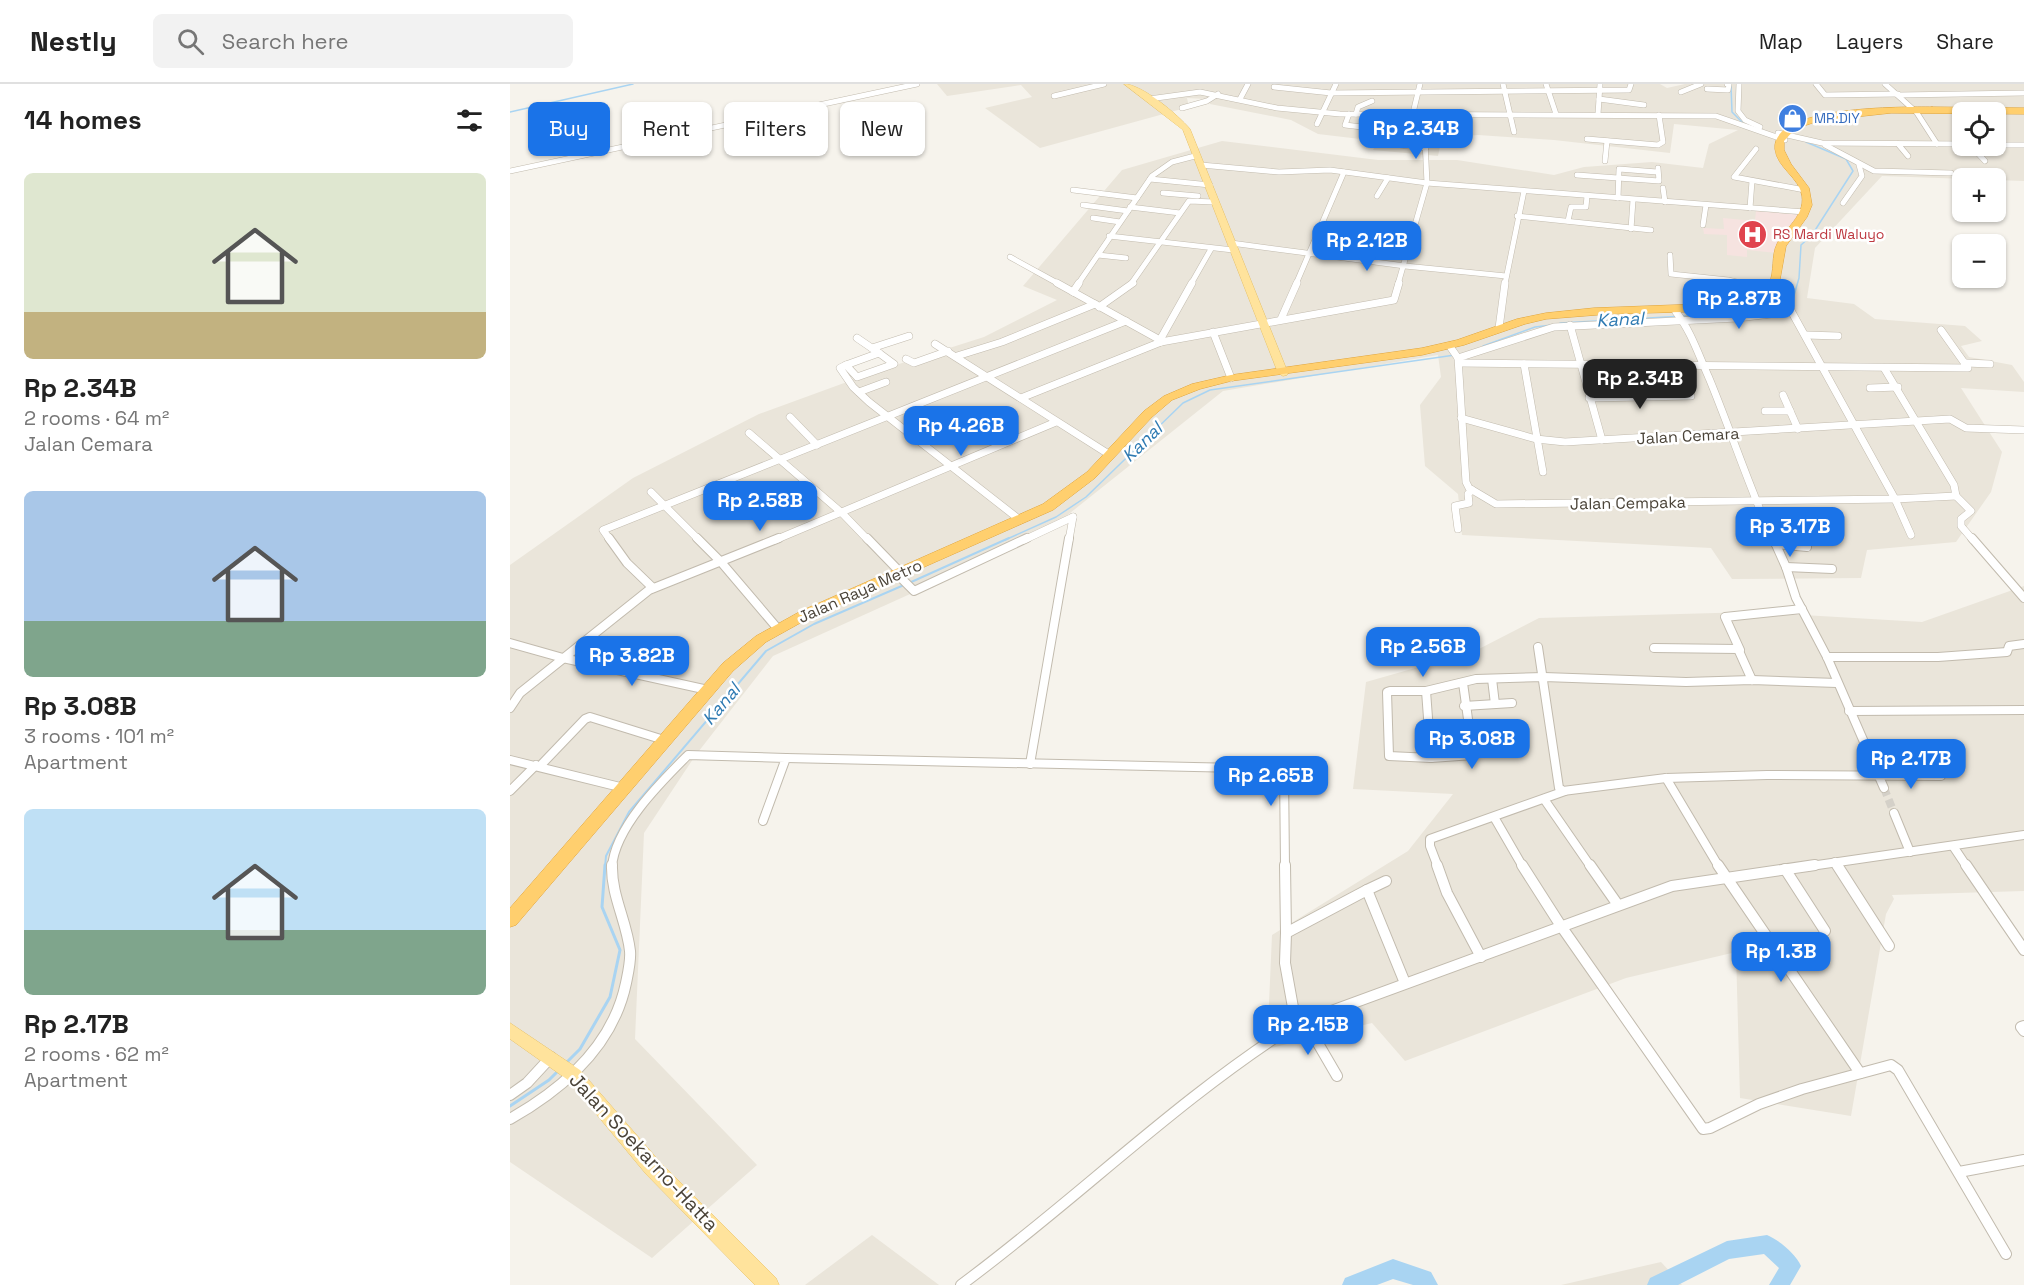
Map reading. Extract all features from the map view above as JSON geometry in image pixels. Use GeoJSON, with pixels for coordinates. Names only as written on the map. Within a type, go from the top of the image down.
{"type":"FeatureCollection","features":[{"type":"Feature","properties":{"kind":"highway"},"geometry":{"type":"LineString","coordinates":[[1131,437],[1164,405],[1185,393],[1214,384],[1427,350],[1461,343],[1499,328],[1548,316],[1652,311],[1680,316],[1741,307],[1762,300],[1775,291],[1785,274],[1785,250],[1810,213],[1808,194],[1786,154],[1784,137],[1804,124],[1832,117],[1869,113],[1952,112]]}},
{"type":"Feature","properties":{"kind":"highway"},"geometry":{"type":"LineString","coordinates":[[2006,112],[2024,112]]}},
{"type":"Feature","properties":{"kind":"highway"},"geometry":{"type":"LineString","coordinates":[[2006,113],[2024,112]]}},
{"type":"Feature","properties":{"kind":"highway"},"geometry":{"type":"LineString","coordinates":[[1282,372],[1455,355],[1519,325],[1550,319],[1737,305],[1760,297],[1769,290],[1778,276],[1781,245],[1805,213],[1808,194]]}},
{"type":"Feature","properties":{"kind":"highway","name":"Jalan Raya Metro"},"geometry":{"type":"LineString","coordinates":[[513,912],[708,690],[745,652],[778,629],[1020,520],[1062,498],[1116,453],[1148,414],[1168,398],[1196,386],[1231,378],[1282,372]]}},
{"type":"Feature","properties":{"kind":"highway"},"geometry":{"type":"LineString","coordinates":[[510,930],[736,667],[767,641],[808,616],[900,574],[1052,510],[1085,488],[1116,453]]}},
{"type":"Feature","properties":{"kind":"main road"},"geometry":{"type":"LineString","coordinates":[[1128,84],[1186,129],[1282,372]]}},
{"type":"Feature","properties":{"kind":"main road","name":"Jalan Soekarno-Hatta"},"geometry":{"type":"LineString","coordinates":[[510,1030],[562,1066],[653,1168],[765,1284]]}},
{"type":"Feature","properties":{"kind":"street"},"geometry":{"type":"LineString","coordinates":[[510,171],[917,84]]}},
{"type":"Feature","properties":{"kind":"street"},"geometry":{"type":"LineString","coordinates":[[1054,96],[1104,84]]}},
{"type":"Feature","properties":{"kind":"street"},"geometry":{"type":"LineString","coordinates":[[1240,99],[1248,84]]}},
{"type":"Feature","properties":{"kind":"street"},"geometry":{"type":"LineString","coordinates":[[1317,124],[1336,84]]}},
{"type":"Feature","properties":{"kind":"street"},"geometry":{"type":"LineString","coordinates":[[1021,398],[1161,341],[1392,300],[1405,266],[1427,183],[1426,148],[1413,113],[1420,84]]}},
{"type":"Feature","properties":{"kind":"street"},"geometry":{"type":"LineString","coordinates":[[1503,84],[1514,132]]}},
{"type":"Feature","properties":{"kind":"street"},"geometry":{"type":"LineString","coordinates":[[1546,84],[1556,114]]}},
{"type":"Feature","properties":{"kind":"street"},"geometry":{"type":"LineString","coordinates":[[1264,105],[1275,86],[1331,93],[1503,91],[1600,87],[1630,90],[1631,84]]}},
{"type":"Feature","properties":{"kind":"street"},"geometry":{"type":"LineString","coordinates":[[1681,92],[1701,84]]}},
{"type":"Feature","properties":{"kind":"street"},"geometry":{"type":"LineString","coordinates":[[1707,89],[1728,90],[1729,84],[1727,84]]}},
{"type":"Feature","properties":{"kind":"street"},"geometry":{"type":"LineString","coordinates":[[1739,84],[1736,102],[1739,115],[1751,124],[1784,137]]}},
{"type":"Feature","properties":{"kind":"street"},"geometry":{"type":"LineString","coordinates":[[1816,84],[1825,95],[2024,93]]}},
{"type":"Feature","properties":{"kind":"street"},"geometry":{"type":"LineString","coordinates":[[1885,84],[1916,112],[1937,144]]}},
{"type":"Feature","properties":{"kind":"street"},"geometry":{"type":"LineString","coordinates":[[1598,114],[1600,87]]}},
{"type":"Feature","properties":{"kind":"street"},"geometry":{"type":"LineString","coordinates":[[1149,99],[1194,92],[1218,94],[1264,105],[1349,114],[1598,114],[1723,117],[1751,130],[1822,143],[1952,144]]}},
{"type":"Feature","properties":{"kind":"street"},"geometry":{"type":"LineString","coordinates":[[1182,108],[1207,101],[1218,94]]}},
{"type":"Feature","properties":{"kind":"street"},"geometry":{"type":"LineString","coordinates":[[1599,99],[1644,105]]}},
{"type":"Feature","properties":{"kind":"street"},"geometry":{"type":"LineString","coordinates":[[1356,114],[1357,108],[1372,100]]}},
{"type":"Feature","properties":{"kind":"street"},"geometry":{"type":"LineString","coordinates":[[1349,114],[1345,125],[1379,129]]}},
{"type":"Feature","properties":{"kind":"street"},"geometry":{"type":"LineString","coordinates":[[1587,139],[1661,144],[1663,142],[1659,116]]}},
{"type":"Feature","properties":{"kind":"street"},"geometry":{"type":"LineString","coordinates":[[1605,161],[1607,141]]}},
{"type":"Feature","properties":{"kind":"street"},"geometry":{"type":"LineString","coordinates":[[1382,143],[1426,148]]}},
{"type":"Feature","properties":{"kind":"street"},"geometry":{"type":"LineString","coordinates":[[1822,143],[1859,165],[1882,172],[1951,173]]}},
{"type":"Feature","properties":{"kind":"street"},"geometry":{"type":"LineString","coordinates":[[1898,144],[1908,156]]}},
{"type":"Feature","properties":{"kind":"street"},"geometry":{"type":"LineString","coordinates":[[2006,144],[2024,145]]}},
{"type":"Feature","properties":{"kind":"street"},"geometry":{"type":"LineString","coordinates":[[1755,149],[1734,177],[1808,194]]}},
{"type":"Feature","properties":{"kind":"street"},"geometry":{"type":"LineString","coordinates":[[1073,292],[1150,179],[1172,162],[1196,156]]}},
{"type":"Feature","properties":{"kind":"street"},"geometry":{"type":"LineString","coordinates":[[1980,156],[1985,161]]}},
{"type":"Feature","properties":{"kind":"street"},"geometry":{"type":"LineString","coordinates":[[1201,165],[1279,172],[1319,169],[1427,183],[1805,213]]}},
{"type":"Feature","properties":{"kind":"street"},"geometry":{"type":"LineString","coordinates":[[1843,203],[1863,176],[1859,165]]}},
{"type":"Feature","properties":{"kind":"street"},"geometry":{"type":"LineString","coordinates":[[1577,175],[1618,178],[1658,181],[1658,170],[1619,169],[1618,178],[1618,198]]}},
{"type":"Feature","properties":{"kind":"street"},"geometry":{"type":"LineString","coordinates":[[1281,319],[1344,172]]}},
{"type":"Feature","properties":{"kind":"street"},"geometry":{"type":"LineString","coordinates":[[1377,196],[1388,178]]}},
{"type":"Feature","properties":{"kind":"street"},"geometry":{"type":"LineString","coordinates":[[1150,179],[1210,185]]}},
{"type":"Feature","properties":{"kind":"street"},"geometry":{"type":"LineString","coordinates":[[1750,208],[1752,181]]}},
{"type":"Feature","properties":{"kind":"street"},"geometry":{"type":"LineString","coordinates":[[1663,188],[1665,202]]}},
{"type":"Feature","properties":{"kind":"street"},"geometry":{"type":"LineString","coordinates":[[1073,190],[1137,198]]}},
{"type":"Feature","properties":{"kind":"street"},"geometry":{"type":"LineString","coordinates":[[1499,328],[1506,276],[1524,191]]}},
{"type":"Feature","properties":{"kind":"street"},"geometry":{"type":"LineString","coordinates":[[1163,193],[1213,199]]}},
{"type":"Feature","properties":{"kind":"street"},"geometry":{"type":"LineString","coordinates":[[1568,221],[1571,207],[1586,207],[1587,196]]}},
{"type":"Feature","properties":{"kind":"street"},"geometry":{"type":"LineString","coordinates":[[957,356],[1002,342],[1097,305],[1133,283],[1190,200],[1213,199]]}},
{"type":"Feature","properties":{"kind":"street"},"geometry":{"type":"LineString","coordinates":[[1631,228],[1633,200]]}},
{"type":"Feature","properties":{"kind":"street"},"geometry":{"type":"LineString","coordinates":[[1083,205],[1180,213]]}},
{"type":"Feature","properties":{"kind":"street"},"geometry":{"type":"LineString","coordinates":[[1702,225],[1706,205]]}},
{"type":"Feature","properties":{"kind":"street"},"geometry":{"type":"LineString","coordinates":[[1518,216],[1651,230]]}},
{"type":"Feature","properties":{"kind":"street"},"geometry":{"type":"LineString","coordinates":[[1093,218],[1119,222]]}},
{"type":"Feature","properties":{"kind":"street"},"geometry":{"type":"LineString","coordinates":[[1109,236],[1211,249],[1232,246],[1309,252],[1405,266],[1506,276]]}},
{"type":"Feature","properties":{"kind":"street"},"geometry":{"type":"LineString","coordinates":[[1161,341],[1211,249]]}},
{"type":"Feature","properties":{"kind":"street"},"geometry":{"type":"LineString","coordinates":[[1098,255],[1126,258]]}},
{"type":"Feature","properties":{"kind":"street"},"geometry":{"type":"LineString","coordinates":[[1670,255],[1671,274],[1728,280],[1769,290]]}},
{"type":"Feature","properties":{"kind":"street"},"geometry":{"type":"LineString","coordinates":[[1010,257],[1161,341]]}},
{"type":"Feature","properties":{"kind":"street"},"geometry":{"type":"LineString","coordinates":[[1455,355],[1548,328],[1680,316],[1757,316],[1791,308],[1895,499],[1911,535]]}},
{"type":"Feature","properties":{"kind":"street"},"geometry":{"type":"LineString","coordinates":[[1680,316],[1732,434],[1755,500],[1786,567],[1802,609],[1827,657],[1884,788]]}},
{"type":"Feature","properties":{"kind":"street"},"geometry":{"type":"LineString","coordinates":[[653,588],[627,563],[603,530],[1126,321]]}},
{"type":"Feature","properties":{"kind":"street"},"geometry":{"type":"LineString","coordinates":[[1570,325],[1602,440]]}},
{"type":"Feature","properties":{"kind":"street"},"geometry":{"type":"LineString","coordinates":[[1455,355],[1524,364],[1967,368],[1966,363],[1941,330]]}},
{"type":"Feature","properties":{"kind":"street"},"geometry":{"type":"LineString","coordinates":[[1213,332],[1231,378]]}},
{"type":"Feature","properties":{"kind":"street"},"geometry":{"type":"LineString","coordinates":[[1806,335],[1838,336]]}},
{"type":"Feature","properties":{"kind":"street"},"geometry":{"type":"LineString","coordinates":[[872,348],[909,336]]}},
{"type":"Feature","properties":{"kind":"street"},"geometry":{"type":"LineString","coordinates":[[846,365],[857,377],[894,364],[857,338]]}},
{"type":"Feature","properties":{"kind":"street"},"geometry":{"type":"LineString","coordinates":[[935,344],[987,375],[1056,422],[1116,453]]}},
{"type":"Feature","properties":{"kind":"street"},"geometry":{"type":"LineString","coordinates":[[906,359],[914,363],[948,351]]}},
{"type":"Feature","properties":{"kind":"street"},"geometry":{"type":"LineString","coordinates":[[880,353],[840,368],[859,392],[886,415],[1020,520]]}},
{"type":"Feature","properties":{"kind":"street"},"geometry":{"type":"LineString","coordinates":[[1455,355],[1466,482],[1472,490],[1468,494],[1469,503],[1455,506],[1458,529]]}},
{"type":"Feature","properties":{"kind":"street"},"geometry":{"type":"LineString","coordinates":[[1966,363],[1990,364]]}},
{"type":"Feature","properties":{"kind":"street"},"geometry":{"type":"LineString","coordinates":[[1524,364],[1543,472]]}},
{"type":"Feature","properties":{"kind":"street"},"geometry":{"type":"LineString","coordinates":[[1884,368],[1898,387],[1956,495],[1971,511],[1961,519],[1961,526],[2021,595]]}},
{"type":"Feature","properties":{"kind":"street"},"geometry":{"type":"LineString","coordinates":[[859,392],[886,382]]}},
{"type":"Feature","properties":{"kind":"street"},"geometry":{"type":"LineString","coordinates":[[1870,388],[1898,387]]}},
{"type":"Feature","properties":{"kind":"street"},"geometry":{"type":"LineString","coordinates":[[1783,395],[1798,429]]}},
{"type":"Feature","properties":{"kind":"street"},"geometry":{"type":"LineString","coordinates":[[1589,398],[1690,396]]}},
{"type":"Feature","properties":{"kind":"street"},"geometry":{"type":"LineString","coordinates":[[1765,411],[1790,411]]}},
{"type":"Feature","properties":{"kind":"street"},"geometry":{"type":"LineString","coordinates":[[790,417],[818,445]]}},
{"type":"Feature","properties":{"kind":"street","name":"Jalan Cemara"},"geometry":{"type":"LineString","coordinates":[[1461,418],[1555,442],[1732,434],[1950,419],[1966,428],[2024,430]]}},
{"type":"Feature","properties":{"kind":"street"},"geometry":{"type":"LineString","coordinates":[[510,698],[520,693],[642,594],[653,588],[842,513],[950,465],[1056,422]]}},
{"type":"Feature","properties":{"kind":"street"},"geometry":{"type":"LineString","coordinates":[[749,433],[842,513],[914,591],[1073,517],[1030,764]]}},
{"type":"Feature","properties":{"kind":"street","name":"Jalan Cempaka"},"geometry":{"type":"LineString","coordinates":[[1472,490],[1490,502],[1507,505],[1895,499],[1956,495]]}},
{"type":"Feature","properties":{"kind":"street"},"geometry":{"type":"LineString","coordinates":[[651,492],[721,562],[778,629]]}},
{"type":"Feature","properties":{"kind":"street"},"geometry":{"type":"LineString","coordinates":[[1776,544],[1807,547]]}},
{"type":"Feature","properties":{"kind":"street"},"geometry":{"type":"LineString","coordinates":[[1786,567],[1832,569]]}},
{"type":"Feature","properties":{"kind":"street"},"geometry":{"type":"LineString","coordinates":[[1752,680],[1725,617],[1802,609]]}},
{"type":"Feature","properties":{"kind":"street"},"geometry":{"type":"LineString","coordinates":[[510,643],[563,658],[708,690]]}},
{"type":"Feature","properties":{"kind":"street"},"geometry":{"type":"LineString","coordinates":[[1827,657],[1938,657],[2007,652],[2009,646],[2024,644]]}},
{"type":"Feature","properties":{"kind":"street"},"geometry":{"type":"LineString","coordinates":[[1538,647],[1559,788],[1565,791]]}},
{"type":"Feature","properties":{"kind":"street"},"geometry":{"type":"LineString","coordinates":[[1654,648],[1740,650]]}},
{"type":"Feature","properties":{"kind":"street"},"geometry":{"type":"LineString","coordinates":[[1463,683],[1464,706],[1474,755],[1431,758],[1388,755],[1387,692],[1426,692],[1476,679],[1544,677],[1686,682],[1752,680],[1837,683]]}},
{"type":"Feature","properties":{"kind":"street"},"geometry":{"type":"LineString","coordinates":[[1492,679],[1495,704]]}},
{"type":"Feature","properties":{"kind":"street"},"geometry":{"type":"LineString","coordinates":[[1426,692],[1431,758]]}},
{"type":"Feature","properties":{"kind":"street"},"geometry":{"type":"LineString","coordinates":[[510,708],[520,693]]}},
{"type":"Feature","properties":{"kind":"street"},"geometry":{"type":"LineString","coordinates":[[1464,706],[1512,703]]}},
{"type":"Feature","properties":{"kind":"street"},"geometry":{"type":"LineString","coordinates":[[1850,711],[2024,710]]}},
{"type":"Feature","properties":{"kind":"street"},"geometry":{"type":"LineString","coordinates":[[510,791],[585,719],[590,717],[664,740]]}},
{"type":"Feature","properties":{"kind":"street"},"geometry":{"type":"LineString","coordinates":[[510,1119],[562,1066],[609,1029],[627,983],[630,951],[613,888],[613,855],[631,822],[669,773],[688,755],[1284,769],[1285,963],[1301,1023],[1337,1076]]}},
{"type":"Feature","properties":{"kind":"street"},"geometry":{"type":"LineString","coordinates":[[763,821],[786,759]]}},
{"type":"Feature","properties":{"kind":"street"},"geometry":{"type":"LineString","coordinates":[[510,760],[624,788]]}},
{"type":"Feature","properties":{"kind":"street"},"geometry":{"type":"LineString","coordinates":[[1481,957],[1447,893],[1430,840],[1565,791],[1666,778],[1767,774],[1941,776]]}},
{"type":"Feature","properties":{"kind":"street"},"geometry":{"type":"LineString","coordinates":[[1666,778],[1725,877],[1860,1073]]}},
{"type":"Feature","properties":{"kind":"street"},"geometry":{"type":"LineString","coordinates":[[1544,799],[1618,905]]}},
{"type":"Feature","properties":{"kind":"street"},"geometry":{"type":"LineString","coordinates":[[1894,813],[1910,852]]}},
{"type":"Feature","properties":{"kind":"street"},"geometry":{"type":"LineString","coordinates":[[1494,817],[1561,926],[1702,1129],[1710,1128],[1759,1104],[1886,1065],[1898,1070],[2006,1254]]}},
{"type":"Feature","properties":{"kind":"street"},"geometry":{"type":"LineString","coordinates":[[961,1285],[1011,1248],[1149,1132],[1244,1057],[1301,1023],[1672,886],[2024,836]]}},
{"type":"Feature","properties":{"kind":"street"},"geometry":{"type":"LineString","coordinates":[[1953,846],[2024,950]]}},
{"type":"Feature","properties":{"kind":"street"},"geometry":{"type":"LineString","coordinates":[[1835,862],[1889,945]]}},
{"type":"Feature","properties":{"kind":"street"},"geometry":{"type":"LineString","coordinates":[[1785,869],[1825,931]]}},
{"type":"Feature","properties":{"kind":"street"},"geometry":{"type":"LineString","coordinates":[[1286,933],[1386,881]]}},
{"type":"Feature","properties":{"kind":"street"},"geometry":{"type":"LineString","coordinates":[[1367,890],[1405,983]]}},
{"type":"Feature","properties":{"kind":"street"},"geometry":{"type":"LineString","coordinates":[[2024,1026],[2021,1027],[2024,1031]]}},
{"type":"Feature","properties":{"kind":"street"},"geometry":{"type":"LineString","coordinates":[[510,1095],[527,1083],[562,1066]]}},
{"type":"Feature","properties":{"kind":"street"},"geometry":{"type":"LineString","coordinates":[[1959,1172],[2024,1160]]}},
{"type":"Feature","properties":{"kind":"shaded area"},"geometry":{"type":"Polygon","coordinates":[[[937,84],[1660,84],[1667,88],[1685,84],[2024,84],[2024,181],[2006,180],[2006,168],[1952,168],[1952,178],[1882,176],[1815,248],[1807,298],[1854,304],[1875,319],[1965,326],[1982,341],[1961,346],[1969,357],[2012,365],[2024,382],[2024,392],[1961,388],[2002,452],[1991,492],[1956,542],[1867,550],[1861,578],[1732,579],[1711,548],[1462,535],[1458,494],[1425,466],[1420,405],[1441,377],[1438,355],[1223,391],[1045,533],[773,656],[695,756],[644,833],[635,1039],[757,1165],[652,1258],[510,1162],[510,565],[633,478],[759,414],[877,371],[984,337],[1057,300],[1023,286],[1122,170],[1222,141],[1378,160],[1457,160],[1554,175],[1584,167],[1652,162],[1703,168],[1709,144],[1738,130],[1674,124],[1670,153],[1554,140],[1478,135],[1442,137],[1438,156],[1373,150],[1377,141],[1318,134],[1291,120],[1210,104],[1206,99],[1187,98],[1189,107],[1040,148],[985,108],[1032,97],[1021,85],[947,96],[937,84]]]}},
{"type":"Feature","properties":{"kind":"shaded area","name":"RS Mardi Waluyo"},"geometry":{"type":"Polygon","coordinates":[[[1756,211],[1802,215],[1777,253],[1747,250],[1747,257],[1727,255],[1727,235],[1704,234],[1703,228],[1724,229],[1723,218],[1755,221],[1756,211]]]}},
{"type":"Feature","properties":{"kind":"shaded area"},"geometry":{"type":"Polygon","coordinates":[[[2024,586],[2024,891],[1892,895],[1894,899],[1886,914],[1851,1116],[1740,1098],[1736,952],[1626,978],[1405,1061],[1372,1023],[1267,1049],[1272,935],[1408,851],[1453,794],[1353,789],[1366,682],[1475,651],[1539,618],[1751,612],[1922,622],[2024,586]]]}},
{"type":"Feature","properties":{"kind":"shaded area"},"geometry":{"type":"Polygon","coordinates":[[[872,1235],[939,1285],[805,1285],[872,1235]]]}},
{"type":"Feature","properties":{"kind":"shaded area"},"geometry":{"type":"Polygon","coordinates":[[[1661,1262],[1682,1285],[1561,1285],[1661,1262]]]}},
{"type":"Feature","properties":{"kind":"waterway"},"geometry":{"type":"LineString","coordinates":[[510,112],[633,84]]}},
{"type":"Feature","properties":{"kind":"waterway","name":"Kanal"},"geometry":{"type":"LineString","coordinates":[[1731,86],[1732,112],[1743,123]]}},
{"type":"Feature","properties":{"kind":"waterway","name":"Kanal"},"geometry":{"type":"LineString","coordinates":[[1560,323],[1737,313],[1793,299],[1799,278],[1801,245],[1812,235],[1853,171],[1846,159],[1806,142]]}},
{"type":"Feature","properties":{"kind":"waterway","name":"Kanal"},"geometry":{"type":"LineString","coordinates":[[1483,346],[1535,327],[1552,325]]}},
{"type":"Feature","properties":{"kind":"waterway","name":"Kanal"},"geometry":{"type":"LineString","coordinates":[[1005,540],[1056,517],[1086,497],[1183,403],[1210,390],[1455,355]]}},
{"type":"Feature","properties":{"kind":"waterway","name":"Kanal"},"geometry":{"type":"LineString","coordinates":[[909,583],[1009,538]]}},
{"type":"Feature","properties":{"kind":"waterway","name":"Kanal"},"geometry":{"type":"LineString","coordinates":[[605,867],[606,856],[629,812],[766,651],[814,624],[904,585]]}},
{"type":"Feature","properties":{"kind":"waterway","name":"Kanal"},"geometry":{"type":"LineString","coordinates":[[567,1062],[580,1049],[610,997],[620,950],[602,907],[605,865]]}},
{"type":"Feature","properties":{"kind":"waterway","name":"Kanal"},"geometry":{"type":"LineString","coordinates":[[510,1106],[549,1080],[558,1071]]}},
{"type":"Feature","properties":{"kind":"waterway"},"geometry":{"type":"LineString","coordinates":[[1657,1285],[1727,1250],[1767,1244],[1791,1266],[1779,1285]]}},
{"type":"Feature","properties":{"kind":"waterway"},"geometry":{"type":"LineString","coordinates":[[1352,1285],[1393,1269],[1424,1279],[1428,1285]]}},
{"type":"Feature","properties":{"kind":"tunnel"},"geometry":{"type":"LineString","coordinates":[[1884,788],[1894,813]]}},
{"type":"Feature","properties":{"kind":"place","name":"MR.DIY"},"geometry":{"type":"Point","coordinates":[1793,118]}},
{"type":"Feature","properties":{"kind":"place","name":"RS Mardi Waluyo"},"geometry":{"type":"Point","coordinates":[1752,234]}}]}
